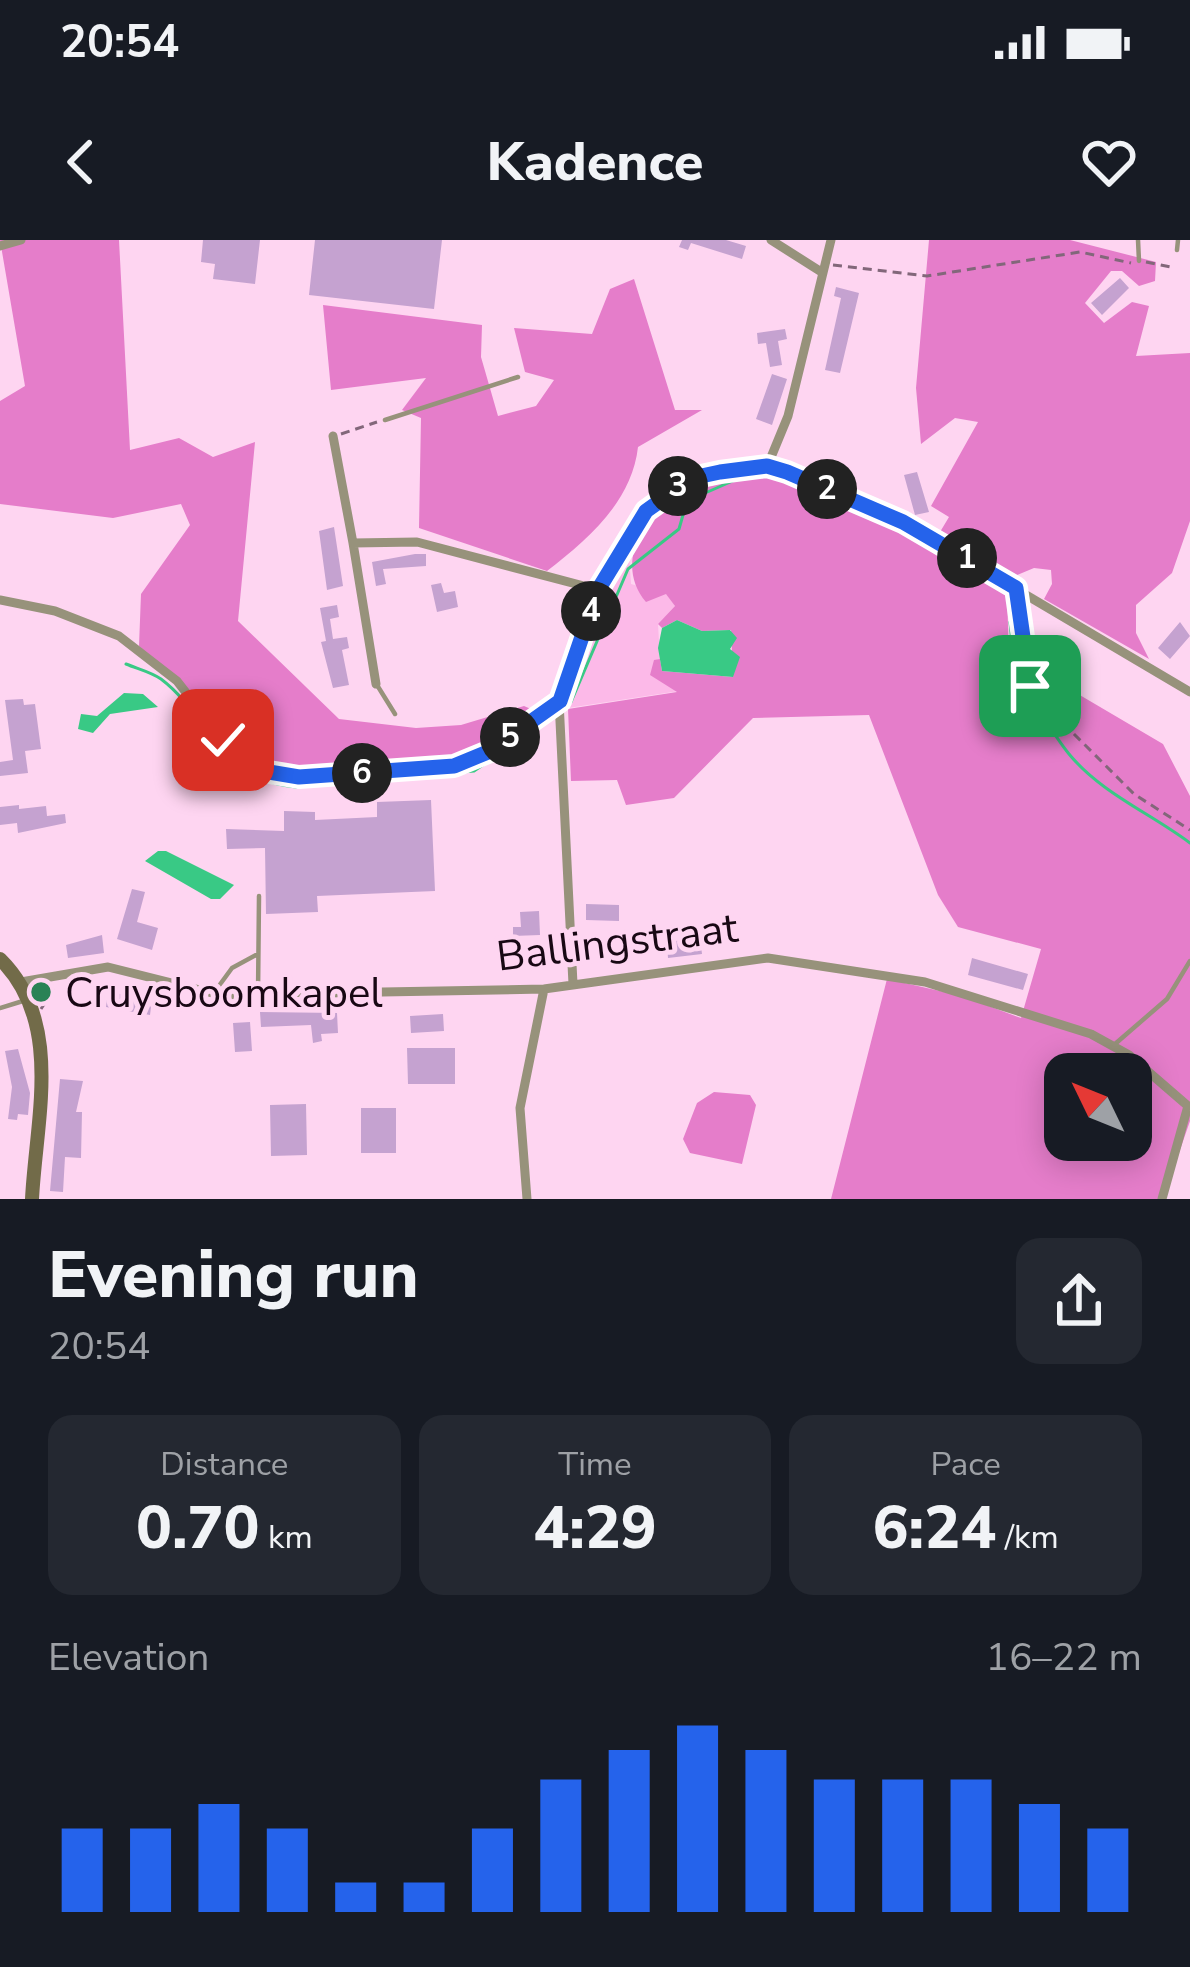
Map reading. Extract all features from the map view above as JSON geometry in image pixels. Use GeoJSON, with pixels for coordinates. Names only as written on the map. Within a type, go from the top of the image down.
{"type":"FeatureCollection","features":[{"type":"Feature","properties":{"kind":"street"},"geometry":{"type":"LineString","coordinates":[[0,246],[21,240]]}},
{"type":"Feature","properties":{"kind":"street"},"geometry":{"type":"LineString","coordinates":[[771,240],[824,269]]}},
{"type":"Feature","properties":{"kind":"street"},"geometry":{"type":"LineString","coordinates":[[767,466],[788,416],[831,240]]}},
{"type":"Feature","properties":{"kind":"street"},"geometry":{"type":"LineString","coordinates":[[333,436],[376,685]]}},
{"type":"Feature","properties":{"kind":"street"},"geometry":{"type":"LineString","coordinates":[[574,984],[560,701],[598,590],[630,535],[666,492],[692,478],[767,466],[903,522],[1190,692]]}},
{"type":"Feature","properties":{"kind":"street"},"geometry":{"type":"LineString","coordinates":[[353,543],[417,542],[598,590]]}},
{"type":"Feature","properties":{"kind":"street"},"geometry":{"type":"LineString","coordinates":[[0,600],[55,611],[119,636],[177,681],[223,740],[284,776],[472,761],[560,701]]}},
{"type":"Feature","properties":{"kind":"street","name":"Ballingstraat"},"geometry":{"type":"LineString","coordinates":[[21,982],[108,968],[213,994],[544,989],[768,958],[925,982],[1114,1044],[1189,1105]]}},
{"type":"Feature","properties":{"kind":"street"},"geometry":{"type":"LineString","coordinates":[[0,959],[21,982],[33,1006],[40,1059],[32,1199]]}},
{"type":"Feature","properties":{"kind":"street"},"geometry":{"type":"LineString","coordinates":[[527,1199],[520,1108],[544,989]]}},
{"type":"Feature","properties":{"kind":"street"},"geometry":{"type":"LineString","coordinates":[[1162,1199],[1189,1105]]}},
{"type":"Feature","properties":{"kind":"lane"},"geometry":{"type":"LineString","coordinates":[[1138,240],[1139,260]]}},
{"type":"Feature","properties":{"kind":"lane"},"geometry":{"type":"LineString","coordinates":[[1177,250],[1178,240]]}},
{"type":"Feature","properties":{"kind":"lane"},"geometry":{"type":"LineString","coordinates":[[385,420],[468,388],[518,377]]}},
{"type":"Feature","properties":{"kind":"lane"},"geometry":{"type":"LineString","coordinates":[[376,685],[395,715]]}},
{"type":"Feature","properties":{"kind":"lane"},"geometry":{"type":"LineString","coordinates":[[258,994],[259,896]]}},
{"type":"Feature","properties":{"kind":"lane"},"geometry":{"type":"LineString","coordinates":[[213,994],[232,968],[258,955]]}},
{"type":"Feature","properties":{"kind":"lane"},"geometry":{"type":"LineString","coordinates":[[1114,1044],[1167,999],[1190,961]]}},
{"type":"Feature","properties":{"kind":"lane"},"geometry":{"type":"LineString","coordinates":[[0,1008],[33,1006]]}},
{"type":"Feature","properties":{"kind":"path"},"geometry":{"type":"LineString","coordinates":[[824,269],[927,276],[1080,251],[1129,264],[1139,260],[1171,267]]}},
{"type":"Feature","properties":{"kind":"path"},"geometry":{"type":"LineString","coordinates":[[333,436],[385,420]]}},
{"type":"Feature","properties":{"kind":"path"},"geometry":{"type":"LineString","coordinates":[[1016,588],[1026,673],[1040,700],[1134,794],[1190,830]]}},
{"type":"Feature","properties":{"kind":"path"},"geometry":{"type":"LineString","coordinates":[[33,1006],[50,1002],[58,976]]}},
{"type":"Feature","properties":{"kind":"shaded area"},"geometry":{"type":"Polygon","coordinates":[[[0,240],[119,240],[130,450],[179,438],[213,457],[255,442],[238,621],[339,719],[416,728],[461,725],[524,706],[540,713],[480,756],[276,773],[225,736],[139,646],[141,594],[190,525],[181,504],[113,518],[0,504],[0,401],[25,386],[0,240]]]}},
{"type":"Feature","properties":{"kind":"shaded area"},"geometry":{"type":"Polygon","coordinates":[[[929,240],[1070,240],[1156,262],[1155,281],[1139,286],[1122,271],[1111,271],[1085,303],[1104,323],[1132,302],[1149,306],[1136,356],[1190,353],[1190,521],[1172,573],[1136,605],[1136,633],[1149,659],[1044,599],[1052,584],[1051,570],[1034,568],[1015,576],[940,532],[949,517],[931,506],[978,422],[955,418],[921,444],[916,388],[929,240]]]}},
{"type":"Feature","properties":{"kind":"shaded area"},"geometry":{"type":"Polygon","coordinates":[[[634,279],[675,410],[702,410],[638,447],[617,502],[592,533],[547,571],[419,528],[421,418],[402,410],[426,378],[331,390],[323,305],[482,325],[481,357],[498,416],[536,406],[554,380],[525,372],[514,328],[592,334],[610,289],[634,279]]]}},
{"type":"Feature","properties":{"kind":"shaded area"},"geometry":{"type":"Polygon","coordinates":[[[765,473],[905,530],[1007,590],[1009,663],[1044,674],[1163,744],[1190,796],[1190,1121],[1163,1199],[831,1199],[887,979],[962,996],[1021,1018],[1041,949],[958,927],[938,895],[869,715],[753,718],[674,798],[626,805],[617,780],[571,781],[568,709],[677,692],[650,675],[654,660],[660,659],[662,671],[733,677],[731,630],[702,631],[677,620],[662,628],[658,624],[675,606],[666,594],[646,602],[632,570],[633,553],[648,522],[674,498],[708,484],[765,473]]]}},
{"type":"Feature","properties":{"kind":"shaded area"},"geometry":{"type":"Polygon","coordinates":[[[629,553],[631,584],[667,594],[675,606],[658,624],[660,659],[654,661],[679,691],[568,708],[610,581],[629,553]]]}},
{"type":"Feature","properties":{"kind":"shaded area"},"geometry":{"type":"Polygon","coordinates":[[[677,620],[702,631],[730,630],[737,638],[730,649],[740,657],[733,677],[662,671],[658,648],[662,628],[677,620]]]}},
{"type":"Feature","properties":{"kind":"shaded area"},"geometry":{"type":"Polygon","coordinates":[[[124,693],[143,694],[158,707],[110,714],[93,733],[78,729],[81,714],[97,716],[124,693]]]}},
{"type":"Feature","properties":{"kind":"shaded area"},"geometry":{"type":"Polygon","coordinates":[[[158,851],[234,885],[220,899],[211,899],[145,861],[158,851]]]}},
{"type":"Feature","properties":{"kind":"shaded area"},"geometry":{"type":"Polygon","coordinates":[[[714,1092],[750,1095],[756,1105],[742,1164],[690,1153],[683,1139],[697,1103],[714,1092]]]}},
{"type":"Feature","properties":{"kind":"building"},"geometry":{"type":"Polygon","coordinates":[[[203,240],[260,240],[255,284],[213,279],[215,264],[201,262],[203,240]]]}},
{"type":"Feature","properties":{"kind":"building"},"geometry":{"type":"Polygon","coordinates":[[[315,240],[442,240],[434,309],[309,295],[315,240]]]}},
{"type":"Feature","properties":{"kind":"building"},"geometry":{"type":"Polygon","coordinates":[[[682,240],[726,240],[746,246],[742,259],[691,243],[688,250],[679,247],[682,240]]]}},
{"type":"Feature","properties":{"kind":"building"},"geometry":{"type":"Polygon","coordinates":[[[1120,278],[1129,288],[1102,315],[1091,303],[1120,278]]]}},
{"type":"Feature","properties":{"kind":"building"},"geometry":{"type":"Polygon","coordinates":[[[836,287],[859,293],[840,373],[825,370],[841,298],[834,296],[836,287]]]}},
{"type":"Feature","properties":{"kind":"building"},"geometry":{"type":"Polygon","coordinates":[[[785,329],[787,339],[778,341],[782,365],[770,367],[766,343],[758,344],[757,333],[785,329]]]}},
{"type":"Feature","properties":{"kind":"building"},"geometry":{"type":"Polygon","coordinates":[[[772,374],[787,379],[772,425],[756,419],[772,374]]]}},
{"type":"Feature","properties":{"kind":"building"},"geometry":{"type":"Polygon","coordinates":[[[917,472],[929,512],[915,515],[904,475],[917,472]]]}},
{"type":"Feature","properties":{"kind":"building"},"geometry":{"type":"Polygon","coordinates":[[[334,527],[343,586],[327,590],[319,531],[334,527]]]}},
{"type":"Feature","properties":{"kind":"building"},"geometry":{"type":"Polygon","coordinates":[[[426,554],[426,566],[383,569],[386,584],[376,586],[372,562],[426,554]]]}},
{"type":"Feature","properties":{"kind":"building"},"geometry":{"type":"Polygon","coordinates":[[[441,583],[444,593],[455,591],[458,607],[437,612],[431,585],[441,583]]]}},
{"type":"Feature","properties":{"kind":"building"},"geometry":{"type":"Polygon","coordinates":[[[337,605],[339,617],[330,619],[333,639],[347,637],[349,648],[342,650],[349,685],[333,688],[321,642],[326,641],[320,608],[337,605]]]}},
{"type":"Feature","properties":{"kind":"building"},"geometry":{"type":"Polygon","coordinates":[[[1180,622],[1190,636],[1170,659],[1158,648],[1180,622]]]}},
{"type":"Feature","properties":{"kind":"building"},"geometry":{"type":"Polygon","coordinates":[[[23,699],[24,705],[35,704],[41,749],[25,751],[28,773],[0,776],[0,762],[13,760],[5,700],[23,699]]]}},
{"type":"Feature","properties":{"kind":"building"},"geometry":{"type":"Polygon","coordinates":[[[431,800],[435,891],[317,896],[318,912],[266,914],[265,848],[227,849],[226,829],[284,831],[284,811],[315,812],[315,820],[377,817],[377,802],[431,800]]]}},
{"type":"Feature","properties":{"kind":"building"},"geometry":{"type":"Polygon","coordinates":[[[19,805],[19,809],[46,806],[47,816],[65,814],[66,823],[18,833],[17,823],[0,825],[0,807],[19,805]]]}},
{"type":"Feature","properties":{"kind":"building"},"geometry":{"type":"Polygon","coordinates":[[[132,889],[145,892],[137,922],[158,928],[152,950],[117,939],[132,889]]]}},
{"type":"Feature","properties":{"kind":"building"},"geometry":{"type":"Polygon","coordinates":[[[586,904],[619,905],[619,921],[586,920],[586,904]]]}},
{"type":"Feature","properties":{"kind":"building"},"geometry":{"type":"Polygon","coordinates":[[[539,911],[540,935],[513,936],[513,927],[521,927],[520,912],[539,911]]]}},
{"type":"Feature","properties":{"kind":"building"},"geometry":{"type":"Polygon","coordinates":[[[102,935],[104,953],[68,958],[66,945],[102,935]]]}},
{"type":"Feature","properties":{"kind":"building"},"geometry":{"type":"Polygon","coordinates":[[[700,938],[702,954],[668,958],[667,942],[700,938]]]}},
{"type":"Feature","properties":{"kind":"building"},"geometry":{"type":"Polygon","coordinates":[[[972,958],[1028,974],[1023,990],[968,975],[972,958]]]}},
{"type":"Feature","properties":{"kind":"building"},"geometry":{"type":"Polygon","coordinates":[[[108,992],[152,999],[150,1015],[106,1007],[108,992]]]}},
{"type":"Feature","properties":{"kind":"building"},"geometry":{"type":"Polygon","coordinates":[[[260,1012],[337,1013],[338,1033],[321,1034],[322,1041],[313,1043],[311,1025],[261,1027],[260,1012]]]}},
{"type":"Feature","properties":{"kind":"building"},"geometry":{"type":"Polygon","coordinates":[[[443,1014],[444,1031],[411,1033],[410,1016],[443,1014]]]}},
{"type":"Feature","properties":{"kind":"building"},"geometry":{"type":"Polygon","coordinates":[[[250,1022],[252,1051],[235,1052],[233,1023],[250,1022]]]}},
{"type":"Feature","properties":{"kind":"building"},"geometry":{"type":"Polygon","coordinates":[[[407,1048],[455,1048],[455,1084],[408,1084],[407,1048]]]}},
{"type":"Feature","properties":{"kind":"building"},"geometry":{"type":"Polygon","coordinates":[[[18,1049],[30,1093],[28,1115],[18,1114],[17,1120],[8,1119],[12,1087],[5,1051],[18,1049]]]}},
{"type":"Feature","properties":{"kind":"building"},"geometry":{"type":"Polygon","coordinates":[[[60,1079],[83,1081],[76,1112],[82,1112],[81,1158],[65,1157],[63,1192],[50,1191],[60,1079]]]}},
{"type":"Feature","properties":{"kind":"building"},"geometry":{"type":"Polygon","coordinates":[[[306,1104],[307,1155],[271,1156],[270,1105],[306,1104]]]}},
{"type":"Feature","properties":{"kind":"building"},"geometry":{"type":"Polygon","coordinates":[[[361,1108],[396,1108],[396,1153],[361,1153],[361,1108]]]}},
{"type":"Feature","properties":{"kind":"waterway"},"geometry":{"type":"LineString","coordinates":[[571,702],[628,569],[679,529],[687,501],[744,476]]}},
{"type":"Feature","properties":{"kind":"waterway"},"geometry":{"type":"LineString","coordinates":[[1010,622],[1018,702],[1041,717],[1096,780],[1190,843]]}},
{"type":"Feature","properties":{"kind":"waterway"},"geometry":{"type":"LineString","coordinates":[[126,664],[149,672],[178,694],[231,760],[270,782],[296,787]]}},
{"type":"Feature","properties":{"kind":"waterway"},"geometry":{"type":"LineString","coordinates":[[309,786],[474,771],[552,718]]}},
{"type":"Feature","properties":{"kind":"place","name":"Cruysboomkapel"},"geometry":{"type":"Point","coordinates":[41,992]}},
{"type":"Feature","properties":{"kind":"route"},"geometry":{"type":"LineString","coordinates":[[223,740],[269,772],[284,776],[472,761],[560,701],[598,590],[646,511],[666,492],[692,478],[767,466],[903,522],[1016,588],[1030,686]]}}]}
